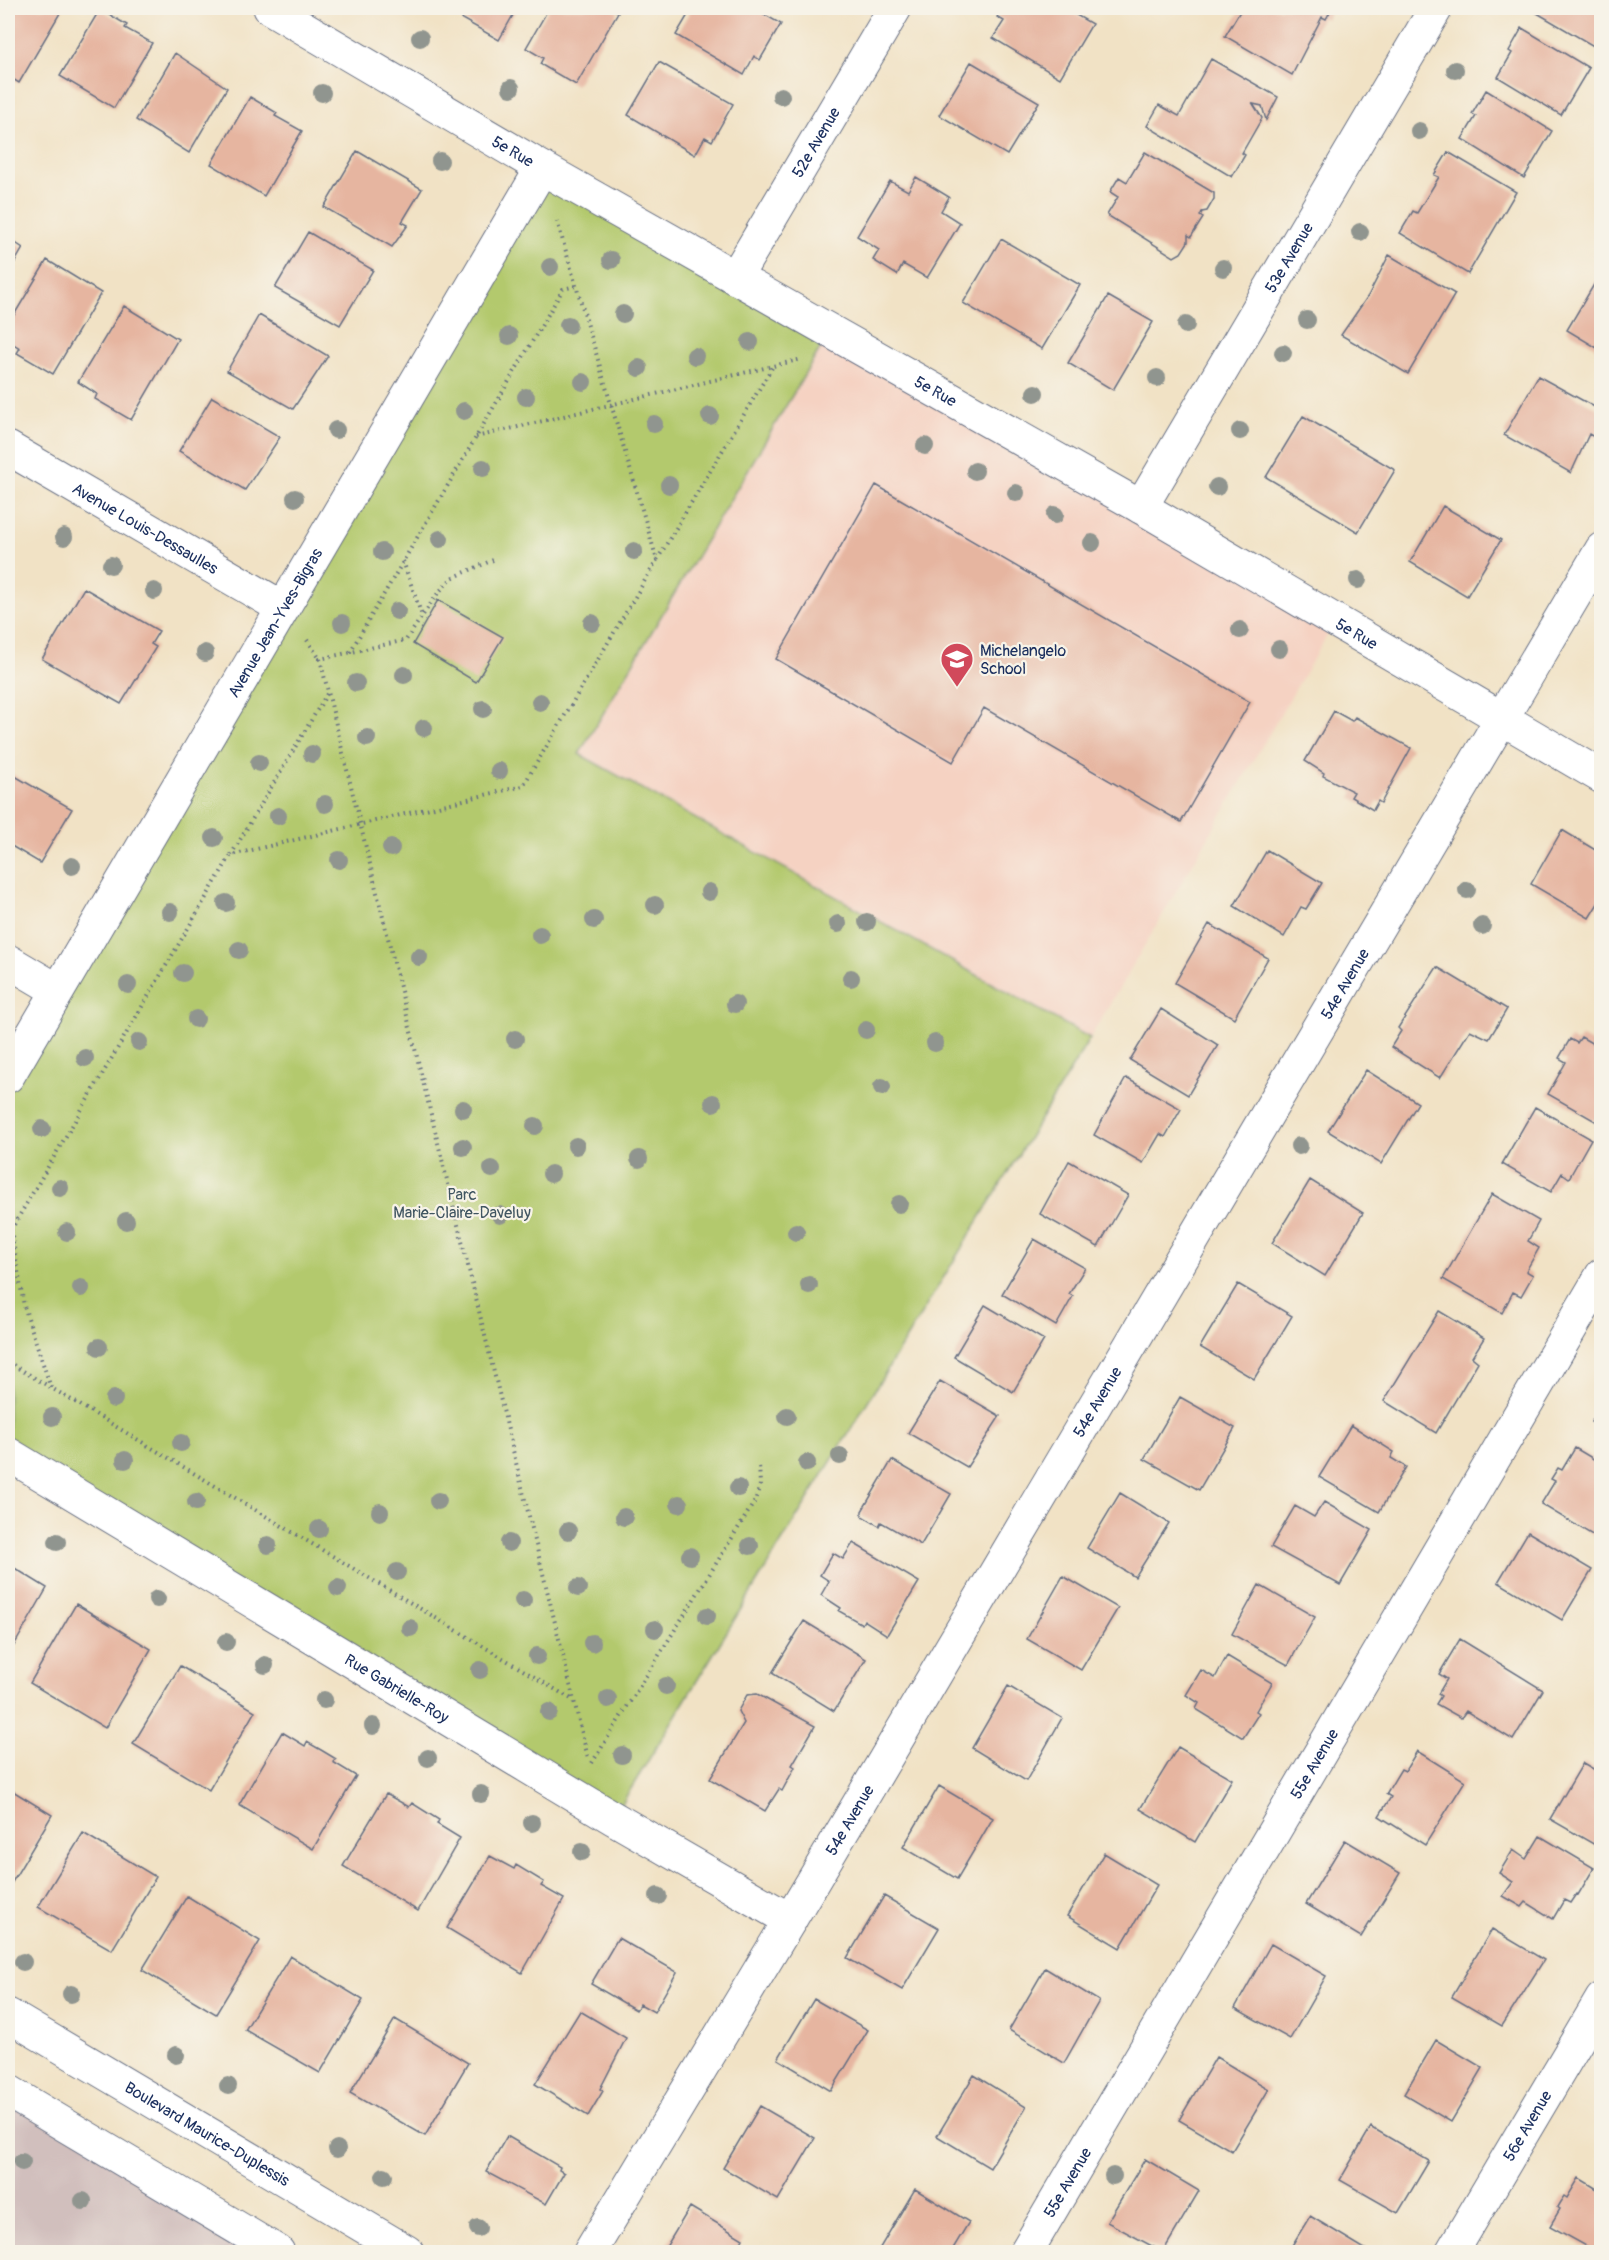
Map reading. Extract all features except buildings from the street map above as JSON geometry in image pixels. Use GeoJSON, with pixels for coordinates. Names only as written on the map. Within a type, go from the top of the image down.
{"type":"FeatureCollection","features":[{"type":"Feature","properties":{"kind":"street","name":"5e Rue"},"geometry":{"type":"LineString","coordinates":[[270,8],[542,168],[1141,507],[1602,777]]}},
{"type":"Feature","properties":{"kind":"street","name":"52e Avenue"},"geometry":{"type":"LineString","coordinates":[[735,278],[895,8]]}},
{"type":"Feature","properties":{"kind":"street","name":"53e Avenue"},"geometry":{"type":"LineString","coordinates":[[1141,507],[1436,8]]}},
{"type":"Feature","properties":{"kind":"street","name":"Avenue Jean-Yves-Bigras"},"geometry":{"type":"LineString","coordinates":[[8,1076],[542,168]]}},
{"type":"Feature","properties":{"kind":"street","name":"Avenue Louis-Dessaulles"},"geometry":{"type":"LineString","coordinates":[[8,448],[283,608]]}},
{"type":"Feature","properties":{"kind":"street","name":"54e Avenue"},"geometry":{"type":"LineString","coordinates":[[590,2253],[790,1920],[1602,549]]}},
{"type":"Feature","properties":{"kind":"street"},"geometry":{"type":"LineString","coordinates":[[8,960],[57,990]]}},
{"type":"Feature","properties":{"kind":"street","name":"55e Avenue"},"geometry":{"type":"LineString","coordinates":[[1026,2253],[1602,1275]]}},
{"type":"Feature","properties":{"kind":"street","name":"Rue Gabrielle-Roy"},"geometry":{"type":"LineString","coordinates":[[8,1454],[613,1818],[790,1920]]}},
{"type":"Feature","properties":{"kind":"street","name":"56e Avenue"},"geometry":{"type":"LineString","coordinates":[[1452,2253],[1602,1999]]}},
{"type":"Feature","properties":{"kind":"street","name":"Boulevard Maurice-Duplessis"},"geometry":{"type":"LineString","coordinates":[[8,2015],[407,2253]]}},
{"type":"Feature","properties":{"kind":"street"},"geometry":{"type":"LineString","coordinates":[[8,2091],[278,2253]]}},
{"type":"Feature","properties":{"kind":"path"},"geometry":{"type":"LineString","coordinates":[[542,168],[657,560]]}},
{"type":"Feature","properties":{"kind":"path"},"geometry":{"type":"LineString","coordinates":[[349,653],[562,290],[576,286]]}},
{"type":"Feature","properties":{"kind":"path"},"geometry":{"type":"LineString","coordinates":[[476,437],[855,346]]}},
{"type":"Feature","properties":{"kind":"path"},"geometry":{"type":"LineString","coordinates":[[231,855],[523,786],[773,366]]}},
{"type":"Feature","properties":{"kind":"path"},"geometry":{"type":"LineString","coordinates":[[403,560],[422,616]]}},
{"type":"Feature","properties":{"kind":"path"},"geometry":{"type":"LineString","coordinates":[[493,560],[452,578],[438,593],[406,640],[320,659],[590,1766],[755,1501],[760,1485],[759,1463]]}},
{"type":"Feature","properties":{"kind":"path"},"geometry":{"type":"LineString","coordinates":[[8,1235],[328,692]]}},
{"type":"Feature","properties":{"kind":"path"},"geometry":{"type":"LineString","coordinates":[[11,1229],[24,1306],[51,1388]]}},
{"type":"Feature","properties":{"kind":"path"},"geometry":{"type":"LineString","coordinates":[[8,1362],[574,1701]]}},
{"type":"Feature","properties":{"kind":"shaded area","name":"Michelangelo School"},"geometry":{"type":"Polygon","coordinates":[[[830,332],[1335,622],[1090,1038],[579,754],[830,332]]]}},
{"type":"Feature","properties":{"kind":"shaded area"},"geometry":{"type":"Polygon","coordinates":[[[8,2091],[278,2252],[8,2252],[8,2091]]]}},
{"type":"Feature","properties":{"kind":"green space","name":"Parc Marie-Claire-Daveluy"},"geometry":{"type":"Polygon","coordinates":[[[542,168],[830,332],[579,754],[1090,1038],[613,1818],[8,1454],[8,1080],[542,168]]]}},
{"type":"Feature","properties":{"kind":"place","name":"Michelangelo School"},"geometry":{"type":"Point","coordinates":[957,688]}}]}
